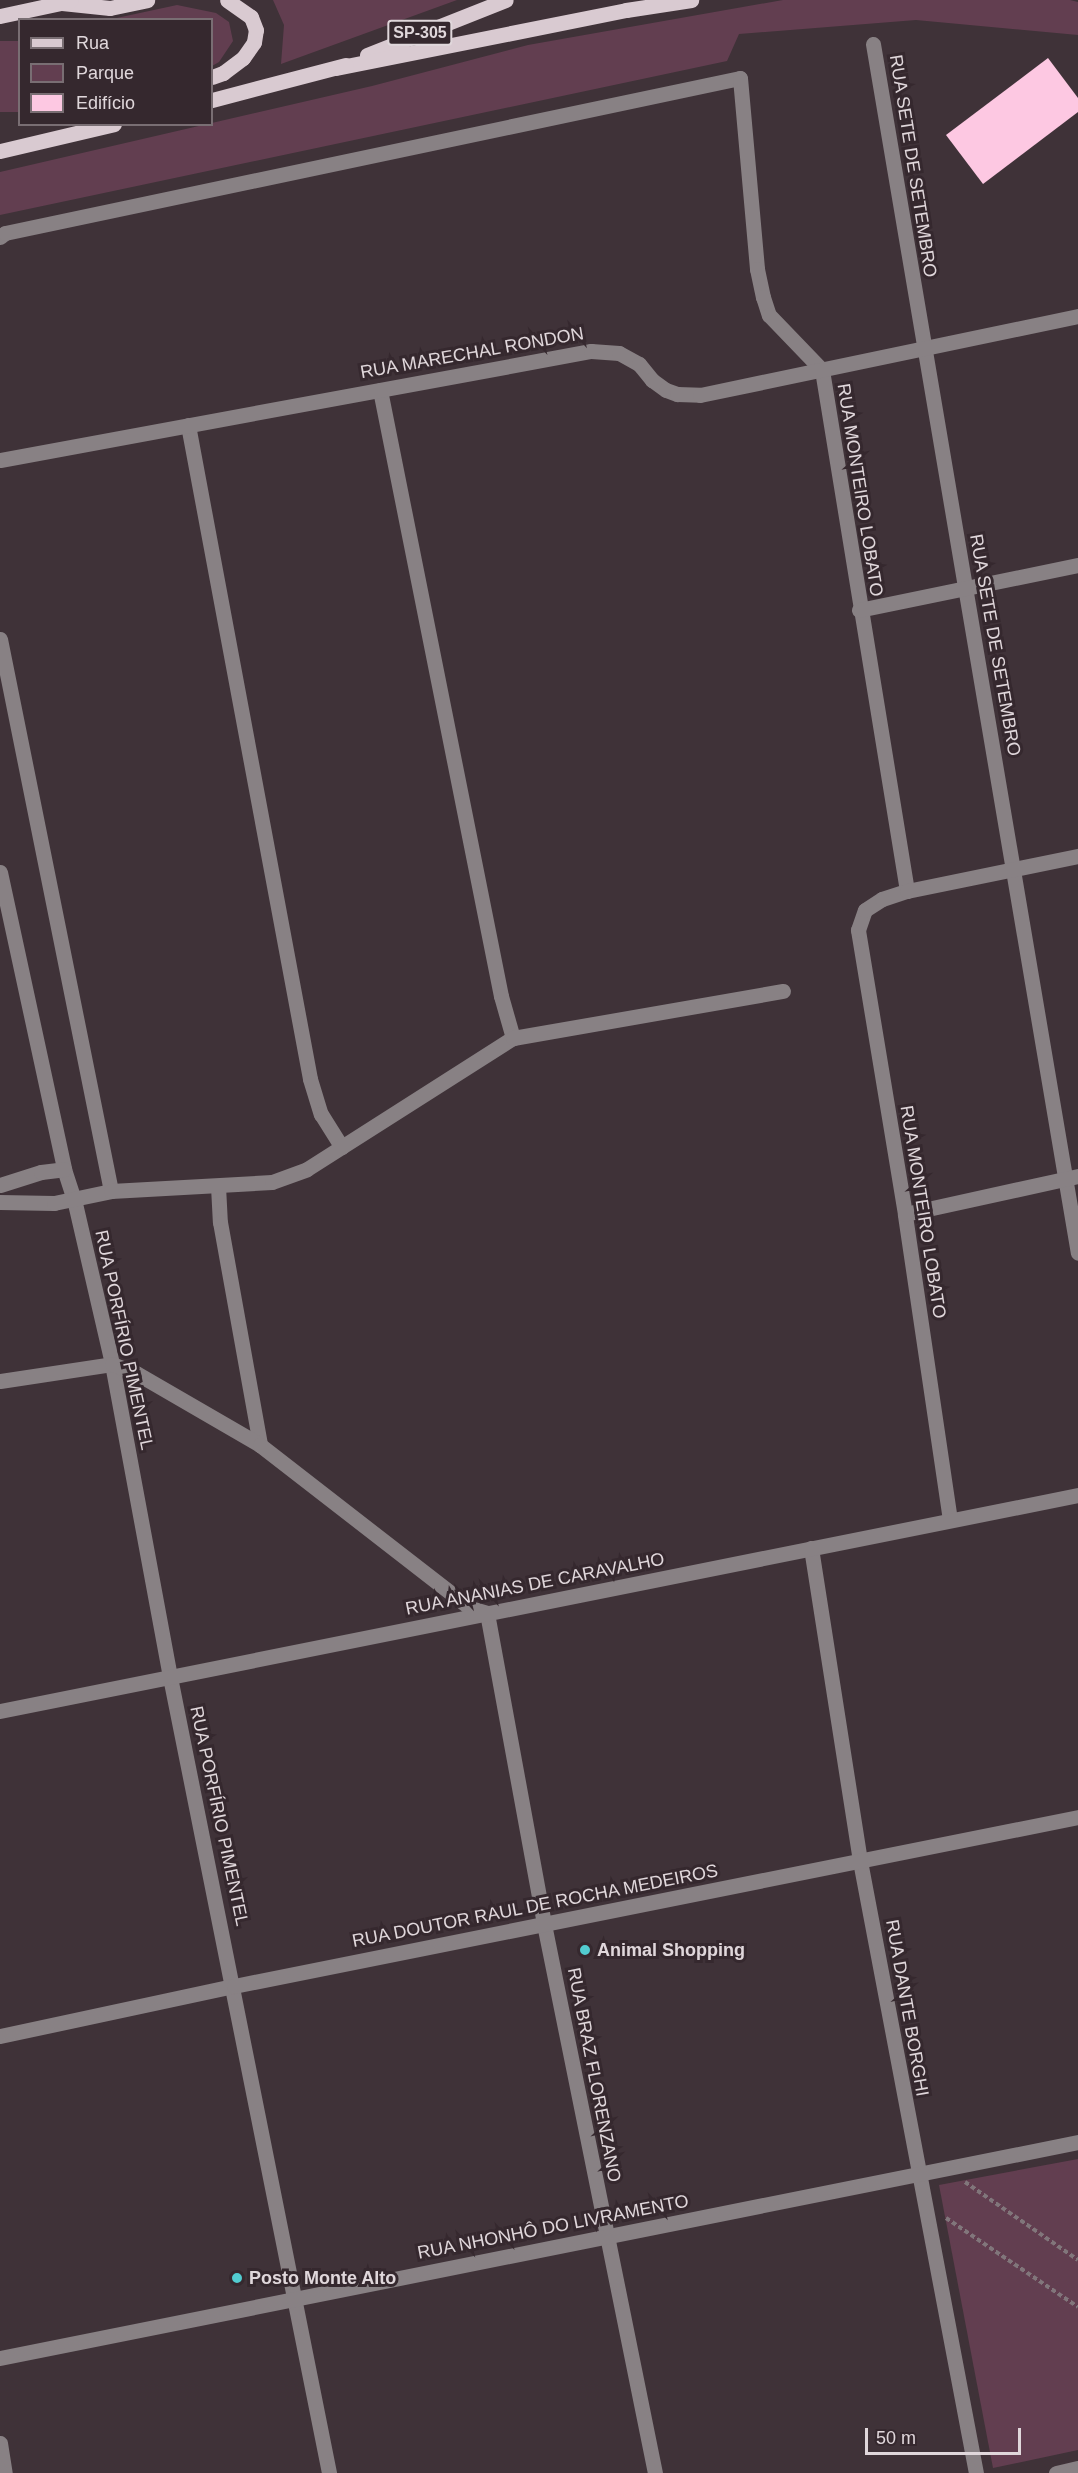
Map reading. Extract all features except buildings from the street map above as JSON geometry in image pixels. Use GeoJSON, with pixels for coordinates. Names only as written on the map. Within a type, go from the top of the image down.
{"type":"FeatureCollection","features":[{"type":"Feature","properties":{"kind":"main road"},"geometry":{"type":"LineString","coordinates":[[0,16],[69,1],[110,8],[147,0]]}},
{"type":"Feature","properties":{"kind":"main road"},"geometry":{"type":"LineString","coordinates":[[213,77],[223,73],[243,58],[254,42],[256,30],[250,17],[227,0]]}},
{"type":"Feature","properties":{"kind":"main road","name":"SP-305"},"geometry":{"type":"LineString","coordinates":[[213,100],[336,68],[506,0]]}},
{"type":"Feature","properties":{"kind":"main road"},"geometry":{"type":"LineString","coordinates":[[336,68],[626,10],[691,0]]}},
{"type":"Feature","properties":{"kind":"main road"},"geometry":{"type":"LineString","coordinates":[[0,151],[107,126]]}},
{"type":"Feature","properties":{"kind":"street","name":"RUA SETE DE SETEMBRO"},"geometry":{"type":"LineString","coordinates":[[873,44],[1014,869],[1072,1178],[1078,1252]]}},
{"type":"Feature","properties":{"kind":"street","name":"RUA MONTEIRO LOBATO"},"geometry":{"type":"LineString","coordinates":[[0,237],[4,233],[740,78],[757,269],[763,297],[770,315],[822,370],[859,610],[907,891],[882,899],[865,910],[858,930],[905,1214],[950,1520]]}},
{"type":"Feature","properties":{"kind":"street","name":"RUA MARECHAL RONDON"},"geometry":{"type":"LineString","coordinates":[[0,460],[601,350],[630,357],[658,386],[688,396],[1078,316]]}},
{"type":"Feature","properties":{"kind":"street"},"geometry":{"type":"LineString","coordinates":[[380,390],[501,996],[513,1038]]}},
{"type":"Feature","properties":{"kind":"street"},"geometry":{"type":"LineString","coordinates":[[188,425],[310,1079],[321,1114],[342,1147]]}},
{"type":"Feature","properties":{"kind":"street"},"geometry":{"type":"LineString","coordinates":[[859,610],[1078,565]]}},
{"type":"Feature","properties":{"kind":"street"},"geometry":{"type":"LineString","coordinates":[[0,639],[111,1191]]}},
{"type":"Feature","properties":{"kind":"street"},"geometry":{"type":"LineString","coordinates":[[907,891],[1078,856]]}},
{"type":"Feature","properties":{"kind":"street","name":"RUA PORFÍRIO PIMENTEL"},"geometry":{"type":"LineString","coordinates":[[0,872],[64,1168],[75,1199],[112,1364],[170,1677],[234,1986],[293,2299],[329,2473]]}},
{"type":"Feature","properties":{"kind":"street"},"geometry":{"type":"LineString","coordinates":[[0,1202],[54,1203],[111,1191],[254,1185],[289,1177],[342,1147],[513,1038],[783,991]]}},
{"type":"Feature","properties":{"kind":"street"},"geometry":{"type":"LineString","coordinates":[[0,1185],[41,1172],[64,1168]]}},
{"type":"Feature","properties":{"kind":"street"},"geometry":{"type":"LineString","coordinates":[[905,1214],[1072,1178]]}},
{"type":"Feature","properties":{"kind":"street"},"geometry":{"type":"LineString","coordinates":[[218,1186],[220,1222],[260,1445]]}},
{"type":"Feature","properties":{"kind":"street"},"geometry":{"type":"LineString","coordinates":[[0,1381],[112,1364],[160,1386],[260,1445],[470,1608],[487,1613]]}},
{"type":"Feature","properties":{"kind":"street","name":"RUA ANANIAS DE CARAVALHO"},"geometry":{"type":"LineString","coordinates":[[0,1712],[1078,1495]]}},
{"type":"Feature","properties":{"kind":"street","name":"RUA DANTE BORGHI"},"geometry":{"type":"LineString","coordinates":[[811,1548],[860,1861],[917,2174],[976,2473]]}},
{"type":"Feature","properties":{"kind":"street","name":"RUA BRAZ FLORENZANO"},"geometry":{"type":"LineString","coordinates":[[487,1613],[544,1924],[655,2473]]}},
{"type":"Feature","properties":{"kind":"street","name":"RUA DOUTOR RAUL DE ROCHA MEDEIROS"},"geometry":{"type":"LineString","coordinates":[[0,2036],[234,1986],[1078,1817]]}},
{"type":"Feature","properties":{"kind":"street","name":"RUA NHONHÔ DO LIVRAMENTO"},"geometry":{"type":"LineString","coordinates":[[0,2358],[1078,2142]]}},
{"type":"Feature","properties":{"kind":"street"},"geometry":{"type":"LineString","coordinates":[[0,2443],[5,2473]]}},
{"type":"Feature","properties":{"kind":"street"},"geometry":{"type":"LineString","coordinates":[[1056,2473],[1078,2468]]}},
{"type":"Feature","properties":{"kind":"path"},"geometry":{"type":"LineString","coordinates":[[945,2168],[1078,2260]]}},
{"type":"Feature","properties":{"kind":"path"},"geometry":{"type":"LineString","coordinates":[[923,2202],[1078,2307]]}},
{"type":"Feature","properties":{"kind":"green space"},"geometry":{"type":"Polygon","coordinates":[[[273,0],[457,0],[281,64],[284,25],[273,0]]]}},
{"type":"Feature","properties":{"kind":"green space"},"geometry":{"type":"Polygon","coordinates":[[[783,0],[1070,0],[1078,2],[1078,35],[916,20],[739,34],[727,61],[0,215],[0,172],[199,126],[213,126],[213,123],[372,86],[528,45],[783,0]]]}},
{"type":"Feature","properties":{"kind":"green space"},"geometry":{"type":"Polygon","coordinates":[[[177,5],[216,13],[229,22],[233,41],[219,62],[213,65],[213,18],[117,18],[177,5]]]}},
{"type":"Feature","properties":{"kind":"green space"},"geometry":{"type":"Polygon","coordinates":[[[0,41],[18,41],[18,112],[0,112],[0,41]]]}},
{"type":"Feature","properties":{"kind":"green space"},"geometry":{"type":"Polygon","coordinates":[[[1078,2159],[1078,2450],[993,2468],[939,2185],[1078,2159]]]}},
{"type":"Feature","properties":{"kind":"place","name":"Animal Shopping"},"geometry":{"type":"Point","coordinates":[585,1950]}},
{"type":"Feature","properties":{"kind":"place","name":"Posto Monte Alto"},"geometry":{"type":"Point","coordinates":[237,2278]}}]}
